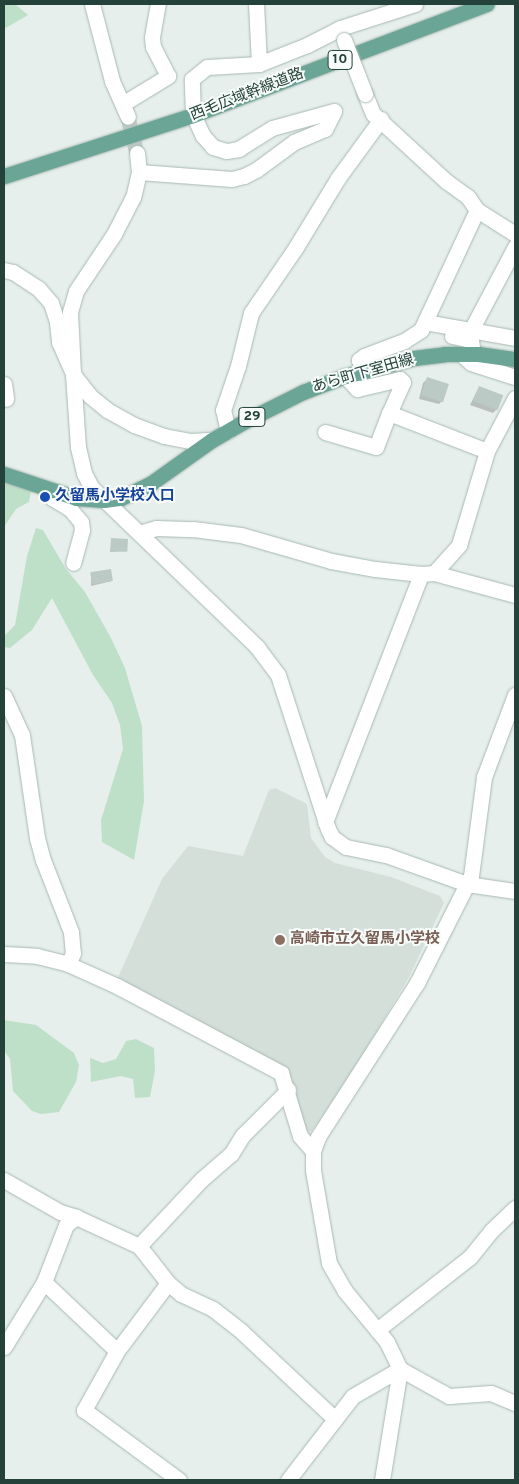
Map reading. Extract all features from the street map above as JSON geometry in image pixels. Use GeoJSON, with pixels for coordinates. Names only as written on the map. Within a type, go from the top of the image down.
{"type":"FeatureCollection","features":[{"type":"Feature","properties":{"kind":"main road","name":"西毛広域幹線道路"},"geometry":{"type":"LineString","coordinates":[[4,176],[193,115],[487,4]]}},
{"type":"Feature","properties":{"kind":"main road","name":"あら町下室田線"},"geometry":{"type":"LineString","coordinates":[[4,474],[76,498],[104,500],[121,498],[150,484],[212,440],[228,431],[303,392],[345,376],[414,358],[467,354],[515,359]]}},
{"type":"Feature","properties":{"kind":"street"},"geometry":{"type":"LineString","coordinates":[[92,4],[112,81],[126,110],[168,76],[153,47],[152,37],[158,4]]}},
{"type":"Feature","properties":{"kind":"street"},"geometry":{"type":"LineString","coordinates":[[256,4],[259,64]]}},
{"type":"Feature","properties":{"kind":"street"},"geometry":{"type":"LineString","coordinates":[[139,172],[232,179],[256,170],[294,142],[325,129],[334,111],[272,128],[239,149],[226,151],[213,147],[208,142],[193,115],[192,79],[207,67],[259,64],[307,45],[342,34],[415,4]]}},
{"type":"Feature","properties":{"kind":"street"},"geometry":{"type":"LineString","coordinates":[[342,34],[373,114],[381,119],[447,182],[468,197],[477,210],[515,234]]}},
{"type":"Feature","properties":{"kind":"street"},"geometry":{"type":"LineString","coordinates":[[228,431],[223,410],[238,366],[250,313],[296,247],[338,178],[381,119]]}},
{"type":"Feature","properties":{"kind":"street"},"geometry":{"type":"LineString","coordinates":[[136,153],[139,172],[133,197],[114,234],[76,291],[70,312],[78,447],[84,473],[91,487],[257,647],[272,667],[284,690],[332,837],[346,847],[386,855],[467,884],[515,891]]}},
{"type":"Feature","properties":{"kind":"street"},"geometry":{"type":"LineString","coordinates":[[362,371],[359,360],[364,356],[404,341],[423,326],[477,210]]}},
{"type":"Feature","properties":{"kind":"street"},"geometry":{"type":"LineString","coordinates":[[472,330],[515,247]]}},
{"type":"Feature","properties":{"kind":"street"},"geometry":{"type":"LineString","coordinates":[[4,270],[13,272],[38,288],[51,303],[57,322],[59,342],[73,374],[90,396],[101,405],[134,425],[164,436],[190,441],[212,440]]}},
{"type":"Feature","properties":{"kind":"street"},"geometry":{"type":"LineString","coordinates":[[423,326],[472,330],[515,338]]}},
{"type":"Feature","properties":{"kind":"street"},"geometry":{"type":"LineString","coordinates":[[326,822],[427,574],[459,545],[487,451],[515,386],[471,363],[467,354],[471,340],[423,326]]}},
{"type":"Feature","properties":{"kind":"street"},"geometry":{"type":"LineString","coordinates":[[325,432],[376,447],[403,382],[400,379],[357,389],[345,376]]}},
{"type":"Feature","properties":{"kind":"street"},"geometry":{"type":"LineString","coordinates":[[389,413],[487,451]]}},
{"type":"Feature","properties":{"kind":"street"},"geometry":{"type":"LineString","coordinates":[[51,491],[52,498],[70,509],[81,522],[82,530],[73,563]]}},
{"type":"Feature","properties":{"kind":"street"},"geometry":{"type":"LineString","coordinates":[[139,533],[156,528],[193,529],[241,535],[331,562],[427,574],[515,595]]}},
{"type":"Feature","properties":{"kind":"street"},"geometry":{"type":"LineString","coordinates":[[382,1480],[400,1369],[396,1358],[377,1330],[345,1291],[329,1263],[313,1170],[313,1151],[318,1137],[417,983],[471,876],[484,778],[515,695]]}},
{"type":"Feature","properties":{"kind":"street"},"geometry":{"type":"LineString","coordinates":[[4,696],[22,735],[37,838],[43,860],[71,932],[73,953],[68,964]]}},
{"type":"Feature","properties":{"kind":"street"},"geometry":{"type":"LineString","coordinates":[[4,954],[37,956],[68,964],[117,986],[281,1072],[288,1090],[300,1136],[313,1151]]}},
{"type":"Feature","properties":{"kind":"street"},"geometry":{"type":"LineString","coordinates":[[139,1246],[202,1179],[230,1154],[243,1135],[288,1090]]}},
{"type":"Feature","properties":{"kind":"street"},"geometry":{"type":"LineString","coordinates":[[4,1180],[60,1212],[76,1217],[139,1246],[168,1284],[181,1294],[213,1309],[242,1332],[335,1419]]}},
{"type":"Feature","properties":{"kind":"street"},"geometry":{"type":"LineString","coordinates":[[377,1330],[470,1257],[515,1208]]}},
{"type":"Feature","properties":{"kind":"street"},"geometry":{"type":"LineString","coordinates":[[4,1347],[44,1282],[66,1225],[76,1217]]}},
{"type":"Feature","properties":{"kind":"street"},"geometry":{"type":"LineString","coordinates":[[44,1282],[117,1351]]}},
{"type":"Feature","properties":{"kind":"street"},"geometry":{"type":"LineString","coordinates":[[168,1284],[117,1351],[84,1410],[179,1480]]}},
{"type":"Feature","properties":{"kind":"street"},"geometry":{"type":"LineString","coordinates":[[288,1480],[353,1396],[400,1369]]}},
{"type":"Feature","properties":{"kind":"street"},"geometry":{"type":"LineString","coordinates":[[400,1369],[449,1396],[491,1393],[515,1403]]}},
{"type":"Feature","properties":{"kind":"shaded area","name":"高崎市立久留馬小学校"},"geometry":{"type":"Polygon","coordinates":[[[275,788],[307,804],[311,838],[325,857],[335,863],[391,877],[440,896],[444,903],[409,977],[353,1071],[311,1132],[306,1131],[285,1071],[116,982],[162,879],[188,846],[243,856],[269,790],[275,788]]]}},
{"type":"Feature","properties":{"kind":"green space"},"geometry":{"type":"Polygon","coordinates":[[[4,4],[15,4],[28,15],[4,29],[4,4]]]}},
{"type":"Feature","properties":{"kind":"green space"},"geometry":{"type":"Polygon","coordinates":[[[4,482],[31,491],[29,502],[16,509],[4,527],[4,482]]]}},
{"type":"Feature","properties":{"kind":"green space"},"geometry":{"type":"Polygon","coordinates":[[[36,528],[43,530],[66,569],[85,592],[111,638],[125,668],[142,726],[144,801],[134,860],[102,842],[101,820],[123,749],[120,725],[112,703],[93,675],[52,598],[32,630],[10,648],[4,647],[4,636],[15,625],[27,556],[36,528]]]}},
{"type":"Feature","properties":{"kind":"green space"},"geometry":{"type":"Polygon","coordinates":[[[4,1020],[36,1025],[74,1053],[79,1065],[76,1082],[59,1112],[41,1114],[32,1111],[13,1091],[10,1059],[4,1051],[4,1020]]]}},
{"type":"Feature","properties":{"kind":"green space"},"geometry":{"type":"Polygon","coordinates":[[[136,1039],[154,1048],[155,1071],[150,1097],[135,1098],[133,1079],[121,1076],[91,1082],[90,1058],[103,1063],[116,1059],[126,1041],[136,1039]]]}},
{"type":"Feature","properties":{"kind":"building"},"geometry":{"type":"Polygon","coordinates":[[[427,377],[449,384],[443,402],[421,395],[427,377]]]}},
{"type":"Feature","properties":{"kind":"building"},"geometry":{"type":"Polygon","coordinates":[[[479,386],[503,395],[498,410],[473,401],[479,386]]]}},
{"type":"Feature","properties":{"kind":"building"},"geometry":{"type":"Polygon","coordinates":[[[111,538],[128,539],[127,552],[110,551],[111,538]]]}},
{"type":"Feature","properties":{"kind":"building"},"geometry":{"type":"Polygon","coordinates":[[[111,569],[113,581],[92,584],[90,572],[111,569]]]}},
{"type":"Feature","properties":{"kind":"tunnel"},"geometry":{"type":"LineString","coordinates":[[128,117],[137,153]]}},
{"type":"Feature","properties":{"kind":"place","name":"久留馬小学校入口"},"geometry":{"type":"Point","coordinates":[45,497]}},
{"type":"Feature","properties":{"kind":"place","name":"高崎市立久留馬小学校"},"geometry":{"type":"Point","coordinates":[280,940]}}]}
